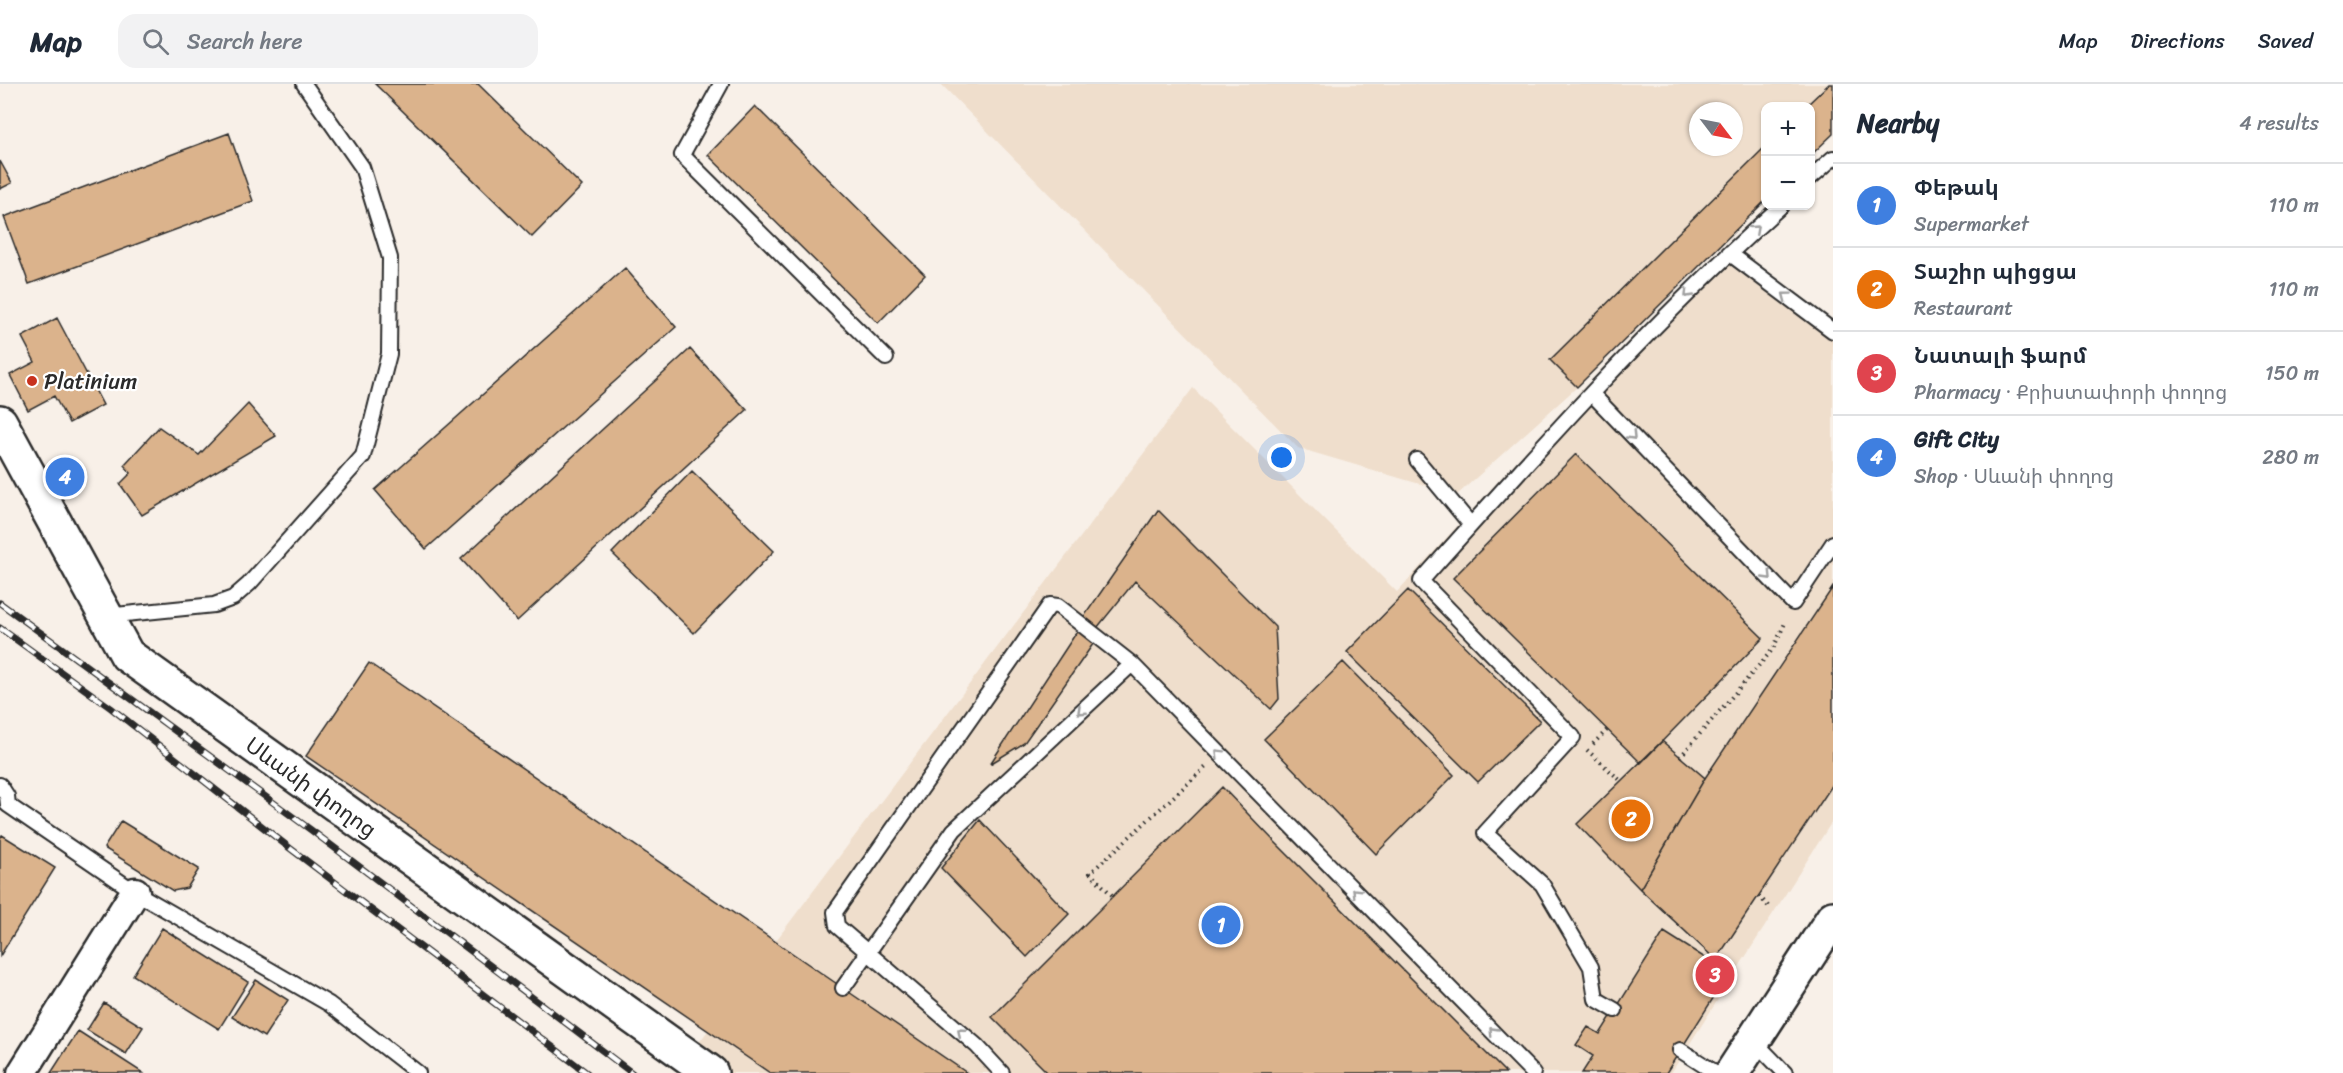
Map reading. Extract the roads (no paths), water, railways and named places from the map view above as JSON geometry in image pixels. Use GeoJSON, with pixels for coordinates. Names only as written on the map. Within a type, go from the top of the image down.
{"type":"FeatureCollection","features":[{"type":"Feature","properties":{"kind":"street","name":"Սևանի փողոց"},"geometry":{"type":"LineString","coordinates":[[0,422],[127,655],[711,1073]]}},
{"type":"Feature","properties":{"kind":"street"},"geometry":{"type":"LineString","coordinates":[[22,1073],[135,892]]}},
{"type":"Feature","properties":{"kind":"street"},"geometry":{"type":"LineString","coordinates":[[1732,1073],[1833,918]]}},
{"type":"Feature","properties":{"kind":"lane"},"geometry":{"type":"LineString","coordinates":[[104,616],[214,605],[233,598],[249,584],[363,456],[389,354],[390,258],[362,167],[304,84]]}},
{"type":"Feature","properties":{"kind":"lane"},"geometry":{"type":"LineString","coordinates":[[721,84],[681,155],[886,358]]}},
{"type":"Feature","properties":{"kind":"lane"},"geometry":{"type":"LineString","coordinates":[[1815,174],[1833,158]]}},
{"type":"Feature","properties":{"kind":"lane"},"geometry":{"type":"LineString","coordinates":[[1616,1011],[1596,999],[1591,967],[1542,884],[1485,833],[1574,737],[1421,581],[1592,394],[1729,253],[1777,210]]}},
{"type":"Feature","properties":{"kind":"lane"},"geometry":{"type":"LineString","coordinates":[[1729,253],[1833,331]]}},
{"type":"Feature","properties":{"kind":"lane"},"geometry":{"type":"LineString","coordinates":[[1592,394],[1794,603],[1833,543]]}},
{"type":"Feature","properties":{"kind":"lane"},"geometry":{"type":"LineString","coordinates":[[1417,460],[1471,525]]}},
{"type":"Feature","properties":{"kind":"lane"},"geometry":{"type":"LineString","coordinates":[[1002,1073],[977,1046],[837,926],[835,912],[1050,604],[1058,606],[1132,663],[1533,1073]]}},
{"type":"Feature","properties":{"kind":"lane"},"geometry":{"type":"LineString","coordinates":[[843,988],[954,830],[1132,663]]}},
{"type":"Feature","properties":{"kind":"lane"},"geometry":{"type":"LineString","coordinates":[[0,785],[7,796],[4,809],[135,892],[328,1004],[418,1073]]}},
{"type":"Feature","properties":{"kind":"lane"},"geometry":{"type":"LineString","coordinates":[[1754,1041],[1785,1073]]}},
{"type":"Feature","properties":{"kind":"lane"},"geometry":{"type":"LineString","coordinates":[[1680,1050],[1716,1073]]}},
{"type":"Feature","properties":{"kind":"railway"},"geometry":{"type":"LineString","coordinates":[[0,603],[311,830],[632,1073]]}},
{"type":"Feature","properties":{"kind":"railway"},"geometry":{"type":"LineString","coordinates":[[0,628],[111,708],[291,849],[587,1073]]}},
{"type":"Feature","properties":{"kind":"place","name":"Platinium"},"geometry":{"type":"Point","coordinates":[32,381]}},
{"type":"Feature","properties":{"kind":"place","name":"Gift City"},"geometry":{"type":"Point","coordinates":[65,477]}},
{"type":"Feature","properties":{"kind":"place","name":"Տաշիր պիցցա"},"geometry":{"type":"Point","coordinates":[1631,819]}},
{"type":"Feature","properties":{"kind":"place","name":"Փեթակ"},"geometry":{"type":"Point","coordinates":[1221,925]}},
{"type":"Feature","properties":{"kind":"place","name":"Նատալի ֆարմ"},"geometry":{"type":"Point","coordinates":[1715,975]}}]}
